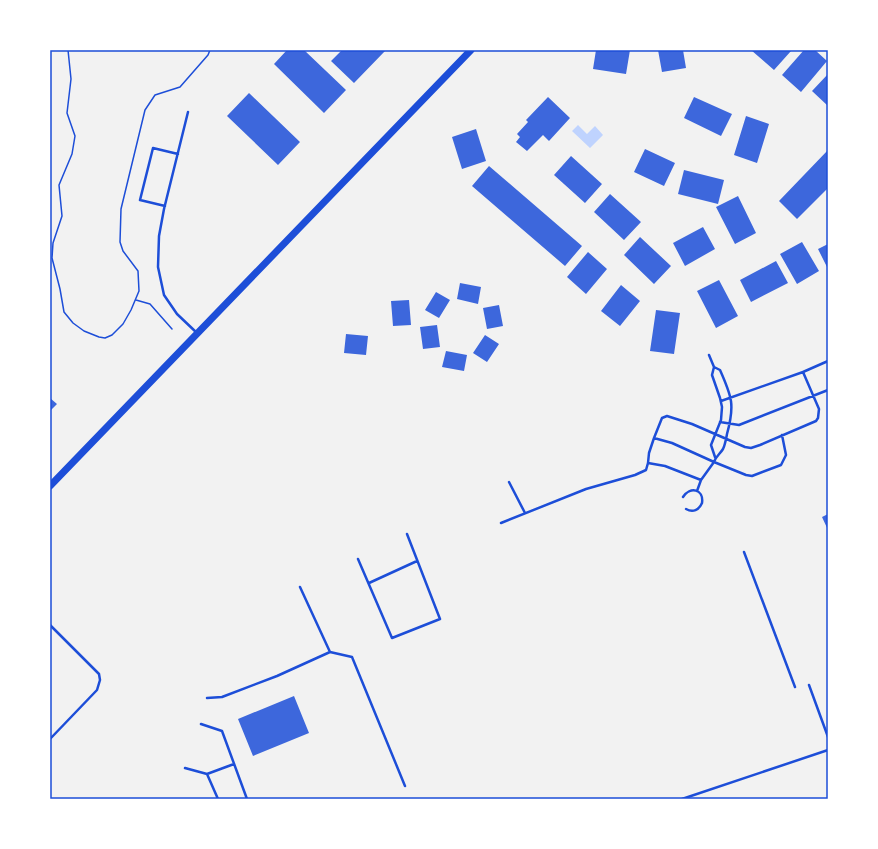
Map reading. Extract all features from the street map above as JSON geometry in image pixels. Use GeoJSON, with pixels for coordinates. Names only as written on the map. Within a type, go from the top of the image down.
{"type":"FeatureCollection","features":[{"type":"Feature","properties":{"kind":"main road"},"geometry":{"type":"LineString","coordinates":[[50,486],[471,50]]}},
{"type":"Feature","properties":{"kind":"lane"},"geometry":{"type":"LineString","coordinates":[[188,112],[159,236],[158,267],[164,295],[176,314],[198,334]]}},
{"type":"Feature","properties":{"kind":"lane"},"geometry":{"type":"LineString","coordinates":[[165,206],[140,200],[152,148],[178,154]]}},
{"type":"Feature","properties":{"kind":"lane"},"geometry":{"type":"LineString","coordinates":[[697,491],[701,480],[714,462],[715,457],[711,445],[720,422],[722,407],[712,375],[714,367],[709,355]]}},
{"type":"Feature","properties":{"kind":"lane"},"geometry":{"type":"LineString","coordinates":[[721,401],[803,372],[828,361]]}},
{"type":"Feature","properties":{"kind":"lane"},"geometry":{"type":"LineString","coordinates":[[714,367],[720,370],[731,398],[732,411],[730,425],[723,449],[715,457]]}},
{"type":"Feature","properties":{"kind":"lane"},"geometry":{"type":"LineString","coordinates":[[500,523],[586,489],[635,475],[646,470],[649,453],[654,438],[662,418],[667,416],[726,438],[745,447],[751,448],[816,421],[818,418],[819,409],[803,372]]}},
{"type":"Feature","properties":{"kind":"lane"},"geometry":{"type":"LineString","coordinates":[[720,422],[730,425],[739,425],[828,390]]}},
{"type":"Feature","properties":{"kind":"lane"},"geometry":{"type":"LineString","coordinates":[[654,438],[746,475],[758,474],[781,465],[786,455],[782,436]]}},
{"type":"Feature","properties":{"kind":"lane"},"geometry":{"type":"LineString","coordinates":[[648,463],[665,466],[701,480]]}},
{"type":"Feature","properties":{"kind":"lane"},"geometry":{"type":"LineString","coordinates":[[509,482],[525,513]]}},
{"type":"Feature","properties":{"kind":"lane"},"geometry":{"type":"LineString","coordinates":[[683,497],[688,491],[694,490],[702,496],[701,506],[692,511],[686,508]]}},
{"type":"Feature","properties":{"kind":"lane"},"geometry":{"type":"LineString","coordinates":[[358,559],[392,638],[440,619],[407,534]]}},
{"type":"Feature","properties":{"kind":"lane"},"geometry":{"type":"LineString","coordinates":[[744,552],[795,687]]}},
{"type":"Feature","properties":{"kind":"lane"},"geometry":{"type":"LineString","coordinates":[[369,584],[417,561]]}},
{"type":"Feature","properties":{"kind":"lane"},"geometry":{"type":"LineString","coordinates":[[300,587],[330,652]]}},
{"type":"Feature","properties":{"kind":"lane"},"geometry":{"type":"LineString","coordinates":[[50,625],[99,674],[100,680],[97,690],[50,739]]}},
{"type":"Feature","properties":{"kind":"lane"},"geometry":{"type":"LineString","coordinates":[[207,698],[222,697],[278,676],[330,652],[352,656],[405,786]]}},
{"type":"Feature","properties":{"kind":"lane"},"geometry":{"type":"LineString","coordinates":[[809,685],[828,737]]}},
{"type":"Feature","properties":{"kind":"lane"},"geometry":{"type":"LineString","coordinates":[[201,724],[222,731],[247,799]]}},
{"type":"Feature","properties":{"kind":"lane"},"geometry":{"type":"LineString","coordinates":[[682,799],[828,750]]}},
{"type":"Feature","properties":{"kind":"lane"},"geometry":{"type":"LineString","coordinates":[[185,768],[207,774],[234,764]]}},
{"type":"Feature","properties":{"kind":"lane"},"geometry":{"type":"LineString","coordinates":[[207,774],[218,799]]}},
{"type":"Feature","properties":{"kind":"path"},"geometry":{"type":"LineString","coordinates":[[68,50],[71,79],[67,113],[75,136],[72,154],[59,185],[62,216],[51,249],[64,312],[73,323]]}},
{"type":"Feature","properties":{"kind":"path"},"geometry":{"type":"LineString","coordinates":[[136,300],[150,304],[172,329]]}},
{"type":"Feature","properties":{"kind":"water"},"geometry":{"type":"Polygon","coordinates":[[[578,125],[587,134],[595,126],[603,135],[590,148],[572,131],[578,125]]]}},
{"type":"Feature","properties":{"kind":"building"},"geometry":{"type":"Polygon","coordinates":[[[287,50],[304,50],[346,90],[324,113],[274,64],[287,50]]]}},
{"type":"Feature","properties":{"kind":"building"},"geometry":{"type":"Polygon","coordinates":[[[342,50],[386,50],[354,83],[331,61],[342,50]]]}},
{"type":"Feature","properties":{"kind":"building"},"geometry":{"type":"Polygon","coordinates":[[[596,50],[630,50],[626,74],[593,69],[596,50]]]}},
{"type":"Feature","properties":{"kind":"building"},"geometry":{"type":"Polygon","coordinates":[[[658,50],[683,50],[686,68],[662,72],[658,50]]]}},
{"type":"Feature","properties":{"kind":"building"},"geometry":{"type":"Polygon","coordinates":[[[751,50],[790,50],[791,51],[774,70],[751,50]]]}},
{"type":"Feature","properties":{"kind":"building"},"geometry":{"type":"Polygon","coordinates":[[[804,50],[815,50],[827,61],[801,92],[782,75],[804,50]]]}},
{"type":"Feature","properties":{"kind":"building"},"geometry":{"type":"Polygon","coordinates":[[[828,74],[828,106],[812,91],[828,74]]]}},
{"type":"Feature","properties":{"kind":"building"},"geometry":{"type":"Polygon","coordinates":[[[249,93],[300,142],[278,165],[227,116],[249,93]]]}},
{"type":"Feature","properties":{"kind":"building"},"geometry":{"type":"Polygon","coordinates":[[[548,97],[570,118],[549,141],[543,135],[527,151],[516,142],[520,137],[517,134],[528,122],[526,120],[548,97]]]}},
{"type":"Feature","properties":{"kind":"building"},"geometry":{"type":"Polygon","coordinates":[[[694,97],[732,114],[721,136],[684,118],[694,97]]]}},
{"type":"Feature","properties":{"kind":"building"},"geometry":{"type":"Polygon","coordinates":[[[746,116],[769,124],[757,163],[734,155],[746,116]]]}},
{"type":"Feature","properties":{"kind":"building"},"geometry":{"type":"Polygon","coordinates":[[[476,129],[486,161],[462,169],[452,137],[476,129]]]}},
{"type":"Feature","properties":{"kind":"building"},"geometry":{"type":"Polygon","coordinates":[[[645,149],[675,163],[664,186],[634,172],[645,149]]]}},
{"type":"Feature","properties":{"kind":"building"},"geometry":{"type":"Polygon","coordinates":[[[828,150],[828,188],[797,219],[779,201],[828,150]]]}},
{"type":"Feature","properties":{"kind":"building"},"geometry":{"type":"Polygon","coordinates":[[[571,156],[602,184],[585,203],[554,175],[571,156]]]}},
{"type":"Feature","properties":{"kind":"building"},"geometry":{"type":"Polygon","coordinates":[[[489,166],[582,246],[565,266],[472,186],[489,166]]]}},
{"type":"Feature","properties":{"kind":"building"},"geometry":{"type":"Polygon","coordinates":[[[684,170],[724,180],[718,204],[678,194],[684,170]]]}},
{"type":"Feature","properties":{"kind":"building"},"geometry":{"type":"Polygon","coordinates":[[[610,194],[641,222],[624,240],[594,212],[610,194]]]}},
{"type":"Feature","properties":{"kind":"building"},"geometry":{"type":"Polygon","coordinates":[[[738,196],[756,233],[735,244],[716,207],[738,196]]]}},
{"type":"Feature","properties":{"kind":"building"},"geometry":{"type":"Polygon","coordinates":[[[703,227],[715,249],[685,266],[673,243],[703,227]]]}},
{"type":"Feature","properties":{"kind":"building"},"geometry":{"type":"Polygon","coordinates":[[[640,237],[671,266],[654,284],[624,255],[640,237]]]}},
{"type":"Feature","properties":{"kind":"building"},"geometry":{"type":"Polygon","coordinates":[[[802,242],[819,271],[797,284],[780,254],[802,242]]]}},
{"type":"Feature","properties":{"kind":"building"},"geometry":{"type":"Polygon","coordinates":[[[828,244],[828,269],[818,249],[828,244]]]}},
{"type":"Feature","properties":{"kind":"building"},"geometry":{"type":"Polygon","coordinates":[[[588,252],[607,269],[586,294],[567,277],[588,252]]]}},
{"type":"Feature","properties":{"kind":"building"},"geometry":{"type":"Polygon","coordinates":[[[776,261],[788,283],[751,302],[740,280],[776,261]]]}},
{"type":"Feature","properties":{"kind":"building"},"geometry":{"type":"Polygon","coordinates":[[[719,280],[738,316],[716,328],[697,291],[719,280]]]}},
{"type":"Feature","properties":{"kind":"building"},"geometry":{"type":"Polygon","coordinates":[[[460,283],[481,287],[478,304],[457,299],[460,283]]]}},
{"type":"Feature","properties":{"kind":"building"},"geometry":{"type":"Polygon","coordinates":[[[621,285],[640,301],[620,326],[601,311],[621,285]]]}},
{"type":"Feature","properties":{"kind":"building"},"geometry":{"type":"Polygon","coordinates":[[[436,292],[450,300],[439,318],[425,310],[436,292]]]}},
{"type":"Feature","properties":{"kind":"building"},"geometry":{"type":"Polygon","coordinates":[[[409,300],[411,325],[393,326],[391,301],[409,300]]]}},
{"type":"Feature","properties":{"kind":"building"},"geometry":{"type":"Polygon","coordinates":[[[499,305],[503,326],[487,329],[483,308],[499,305]]]}},
{"type":"Feature","properties":{"kind":"building"},"geometry":{"type":"Polygon","coordinates":[[[656,310],[680,313],[674,354],[650,351],[656,310]]]}},
{"type":"Feature","properties":{"kind":"building"},"geometry":{"type":"Polygon","coordinates":[[[437,325],[440,347],[423,349],[420,327],[437,325]]]}},
{"type":"Feature","properties":{"kind":"building"},"geometry":{"type":"Polygon","coordinates":[[[346,334],[368,336],[366,355],[344,353],[346,334]]]}},
{"type":"Feature","properties":{"kind":"building"},"geometry":{"type":"Polygon","coordinates":[[[485,335],[499,344],[487,362],[473,353],[485,335]]]}},
{"type":"Feature","properties":{"kind":"building"},"geometry":{"type":"Polygon","coordinates":[[[446,351],[467,355],[464,371],[442,367],[446,351]]]}},
{"type":"Feature","properties":{"kind":"building"},"geometry":{"type":"Polygon","coordinates":[[[50,398],[57,404],[50,411],[50,398]]]}},
{"type":"Feature","properties":{"kind":"building"},"geometry":{"type":"Polygon","coordinates":[[[828,514],[828,530],[822,517],[828,514]]]}},
{"type":"Feature","properties":{"kind":"building"},"geometry":{"type":"Polygon","coordinates":[[[294,696],[309,733],[253,756],[238,719],[294,696]]]}}]}
